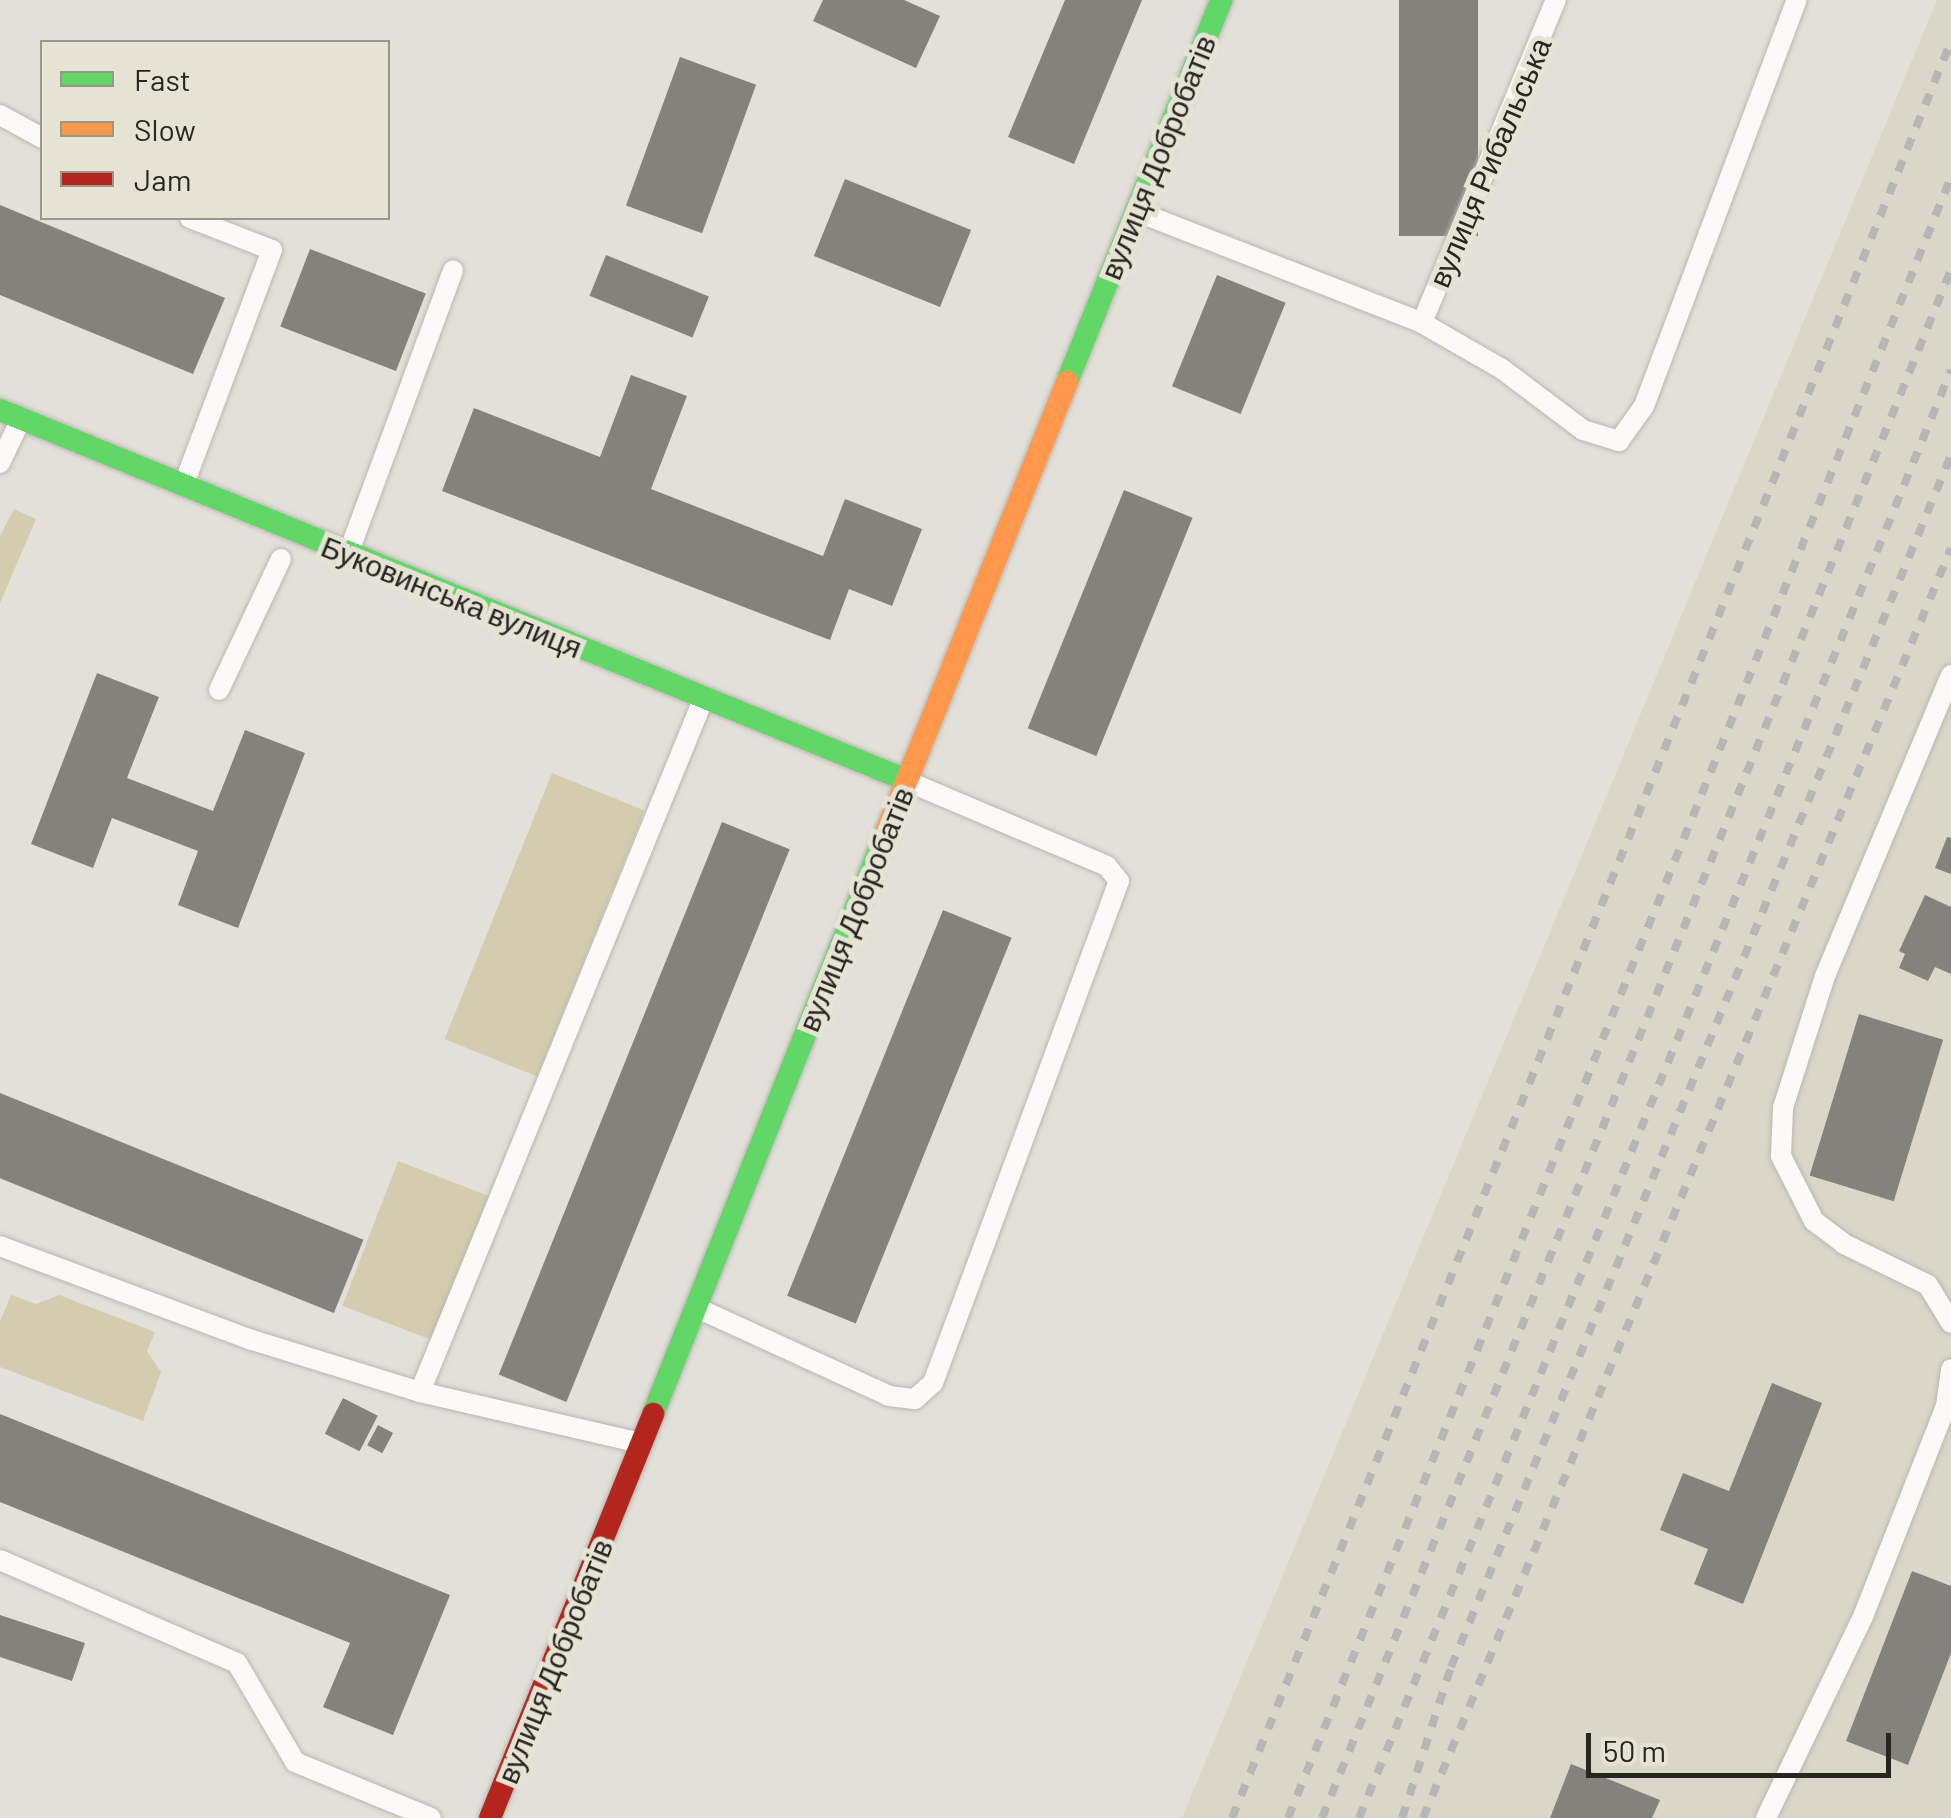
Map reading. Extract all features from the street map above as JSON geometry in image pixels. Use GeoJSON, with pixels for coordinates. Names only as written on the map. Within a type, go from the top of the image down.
{"type":"FeatureCollection","features":[{"type":"Feature","properties":{"kind":"street","name":"вулиця Добробатів"},"geometry":{"type":"LineString","coordinates":[[490,1818],[1221,0]]}},
{"type":"Feature","properties":{"kind":"street","name":"Буковинська вулиця"},"geometry":{"type":"LineString","coordinates":[[10,415],[906,780]]}},
{"type":"Feature","properties":{"kind":"lane","name":"вулиця Рибальська"},"geometry":{"type":"LineString","coordinates":[[1422,323],[1556,0]]}},
{"type":"Feature","properties":{"kind":"lane"},"geometry":{"type":"LineString","coordinates":[[1136,211],[1422,323],[1502,369],[1583,430],[1619,441],[1644,406],[1797,0]]}},
{"type":"Feature","properties":{"kind":"lane"},"geometry":{"type":"LineString","coordinates":[[0,115],[40,137]]}},
{"type":"Feature","properties":{"kind":"lane"},"geometry":{"type":"LineString","coordinates":[[184,486],[272,250],[195,220]]}},
{"type":"Feature","properties":{"kind":"lane"},"geometry":{"type":"LineString","coordinates":[[348,554],[453,270]]}},
{"type":"Feature","properties":{"kind":"lane"},"geometry":{"type":"LineString","coordinates":[[0,463],[10,415]]}},
{"type":"Feature","properties":{"kind":"lane"},"geometry":{"type":"LineString","coordinates":[[219,690],[281,559]]}},
{"type":"Feature","properties":{"kind":"lane"},"geometry":{"type":"LineString","coordinates":[[1951,675],[1825,976],[1783,1108],[1782,1156],[1814,1221],[1844,1244],[1928,1285],[1951,1324]]}},
{"type":"Feature","properties":{"kind":"lane"},"geometry":{"type":"LineString","coordinates":[[420,1392],[704,699]]}},
{"type":"Feature","properties":{"kind":"lane"},"geometry":{"type":"LineString","coordinates":[[695,1308],[889,1396],[915,1399],[933,1383],[1120,882],[1107,866],[906,780]]}},
{"type":"Feature","properties":{"kind":"lane"},"geometry":{"type":"LineString","coordinates":[[3,1254],[252,1340],[420,1392],[643,1444]]}},
{"type":"Feature","properties":{"kind":"lane"},"geometry":{"type":"LineString","coordinates":[[1766,1818],[1864,1614],[1946,1406],[1951,1369]]}},
{"type":"Feature","properties":{"kind":"lane"},"geometry":{"type":"LineString","coordinates":[[0,1560],[236,1663],[295,1762],[432,1818]]}},
{"type":"Feature","properties":{"kind":"shaded area"},"geometry":{"type":"Polygon","coordinates":[[[1937,0],[1951,0],[1951,1818],[1182,1818],[1937,0]]]}},
{"type":"Feature","properties":{"kind":"shaded area"},"geometry":{"type":"Polygon","coordinates":[[[14,509],[36,519],[0,603],[0,536],[14,509]]]}},
{"type":"Feature","properties":{"kind":"shaded area"},"geometry":{"type":"Polygon","coordinates":[[[552,773],[645,810],[537,1077],[444,1039],[552,773]]]}},
{"type":"Feature","properties":{"kind":"shaded area"},"geometry":{"type":"Polygon","coordinates":[[[398,1161],[490,1196],[435,1341],[342,1306],[398,1161]]]}},
{"type":"Feature","properties":{"kind":"shaded area"},"geometry":{"type":"Polygon","coordinates":[[[11,1295],[36,1304],[59,1295],[155,1332],[147,1351],[161,1372],[143,1421],[0,1367],[0,1322],[11,1295]]]}},
{"type":"Feature","properties":{"kind":"building"},"geometry":{"type":"Polygon","coordinates":[[[823,0],[904,0],[940,16],[916,68],[813,21],[823,0]]]}},
{"type":"Feature","properties":{"kind":"building"},"geometry":{"type":"Polygon","coordinates":[[[1065,0],[1142,0],[1074,164],[1008,137],[1065,0]]]}},
{"type":"Feature","properties":{"kind":"building"},"geometry":{"type":"Polygon","coordinates":[[[1399,0],[1478,0],[1478,236],[1399,236],[1399,0]]]}},
{"type":"Feature","properties":{"kind":"building"},"geometry":{"type":"Polygon","coordinates":[[[680,57],[756,85],[702,233],[626,205],[680,57]]]}},
{"type":"Feature","properties":{"kind":"building"},"geometry":{"type":"Polygon","coordinates":[[[845,179],[971,230],[940,307],[814,256],[845,179]]]}},
{"type":"Feature","properties":{"kind":"building"},"geometry":{"type":"Polygon","coordinates":[[[0,205],[225,298],[193,374],[0,295],[0,205]]]}},
{"type":"Feature","properties":{"kind":"building"},"geometry":{"type":"Polygon","coordinates":[[[310,249],[426,293],[396,371],[280,326],[310,249]]]}},
{"type":"Feature","properties":{"kind":"building"},"geometry":{"type":"Polygon","coordinates":[[[606,255],[709,297],[692,337],[590,296],[606,255]]]}},
{"type":"Feature","properties":{"kind":"building"},"geometry":{"type":"Polygon","coordinates":[[[1217,275],[1286,303],[1241,414],[1172,386],[1217,275]]]}},
{"type":"Feature","properties":{"kind":"building"},"geometry":{"type":"Polygon","coordinates":[[[631,375],[687,396],[651,489],[823,556],[845,499],[922,529],[892,606],[849,589],[830,640],[442,491],[474,408],[600,457],[631,375]]]}},
{"type":"Feature","properties":{"kind":"building"},"geometry":{"type":"Polygon","coordinates":[[[1124,490],[1193,518],[1096,756],[1028,728],[1124,490]]]}},
{"type":"Feature","properties":{"kind":"building"},"geometry":{"type":"Polygon","coordinates":[[[97,673],[159,697],[127,778],[213,811],[245,730],[305,753],[238,928],[178,905],[198,851],[112,818],[93,868],[31,844],[97,673]]]}},
{"type":"Feature","properties":{"kind":"building"},"geometry":{"type":"Polygon","coordinates":[[[722,822],[790,849],[566,1402],[499,1375],[722,822]]]}},
{"type":"Feature","properties":{"kind":"building"},"geometry":{"type":"Polygon","coordinates":[[[1947,837],[1951,838],[1951,874],[1935,868],[1947,837]]]}},
{"type":"Feature","properties":{"kind":"building"},"geometry":{"type":"Polygon","coordinates":[[[1925,895],[1951,907],[1951,974],[1935,967],[1928,981],[1899,968],[1905,954],[1899,951],[1925,895]]]}},
{"type":"Feature","properties":{"kind":"building"},"geometry":{"type":"Polygon","coordinates":[[[943,910],[1012,938],[856,1323],[787,1296],[943,910]]]}},
{"type":"Feature","properties":{"kind":"building"},"geometry":{"type":"Polygon","coordinates":[[[1859,1014],[1943,1040],[1894,1201],[1810,1176],[1859,1014]]]}},
{"type":"Feature","properties":{"kind":"building"},"geometry":{"type":"Polygon","coordinates":[[[0,1093],[363,1240],[334,1313],[0,1178],[0,1093]]]}},
{"type":"Feature","properties":{"kind":"building"},"geometry":{"type":"Polygon","coordinates":[[[1772,1383],[1822,1403],[1743,1604],[1694,1584],[1708,1549],[1660,1530],[1683,1473],[1729,1491],[1772,1383]]]}},
{"type":"Feature","properties":{"kind":"building"},"geometry":{"type":"Polygon","coordinates":[[[343,1398],[378,1416],[360,1451],[325,1434],[343,1398]]]}},
{"type":"Feature","properties":{"kind":"building"},"geometry":{"type":"Polygon","coordinates":[[[0,1414],[450,1595],[393,1735],[323,1707],[350,1643],[0,1502],[0,1414]]]}},
{"type":"Feature","properties":{"kind":"building"},"geometry":{"type":"Polygon","coordinates":[[[378,1425],[393,1433],[382,1453],[367,1445],[378,1425]]]}},
{"type":"Feature","properties":{"kind":"building"},"geometry":{"type":"Polygon","coordinates":[[[1912,1571],[1951,1586],[1951,1653],[1908,1765],[1846,1741],[1912,1571]]]}},
{"type":"Feature","properties":{"kind":"building"},"geometry":{"type":"Polygon","coordinates":[[[0,1615],[85,1643],[72,1681],[0,1657],[0,1615]]]}},
{"type":"Feature","properties":{"kind":"building"},"geometry":{"type":"Polygon","coordinates":[[[1571,1764],[1660,1800],[1652,1818],[1550,1818],[1571,1764]]]}},
{"type":"Feature","properties":{"kind":"railway"},"geometry":{"type":"LineString","coordinates":[[1232,1818],[1951,41]]}},
{"type":"Feature","properties":{"kind":"railway"},"geometry":{"type":"LineString","coordinates":[[1288,1818],[1951,177]]}},
{"type":"Feature","properties":{"kind":"railway"},"geometry":{"type":"LineString","coordinates":[[1322,1818],[1951,270]]}},
{"type":"Feature","properties":{"kind":"railway"},"geometry":{"type":"LineString","coordinates":[[1359,1818],[1951,370]]}},
{"type":"Feature","properties":{"kind":"railway"},"geometry":{"type":"LineString","coordinates":[[1402,1818],[1451,1667],[1951,455]]}},
{"type":"Feature","properties":{"kind":"railway"},"geometry":{"type":"LineString","coordinates":[[1423,1818],[1951,548]]}},
{"type":"Feature","properties":{"kind":"traffic: fast"},"geometry":{"type":"LineString","coordinates":[[1067,382],[1221,0]]}},
{"type":"Feature","properties":{"kind":"traffic: fast"},"geometry":{"type":"LineString","coordinates":[[0,410],[906,780]]}},
{"type":"Feature","properties":{"kind":"traffic: fast"},"geometry":{"type":"LineString","coordinates":[[653,1414],[887,830]]}},
{"type":"Feature","properties":{"kind":"traffic: slow"},"geometry":{"type":"LineString","coordinates":[[887,830],[1067,382]]}},
{"type":"Feature","properties":{"kind":"traffic: jam"},"geometry":{"type":"LineString","coordinates":[[490,1818],[653,1414]]}}]}
